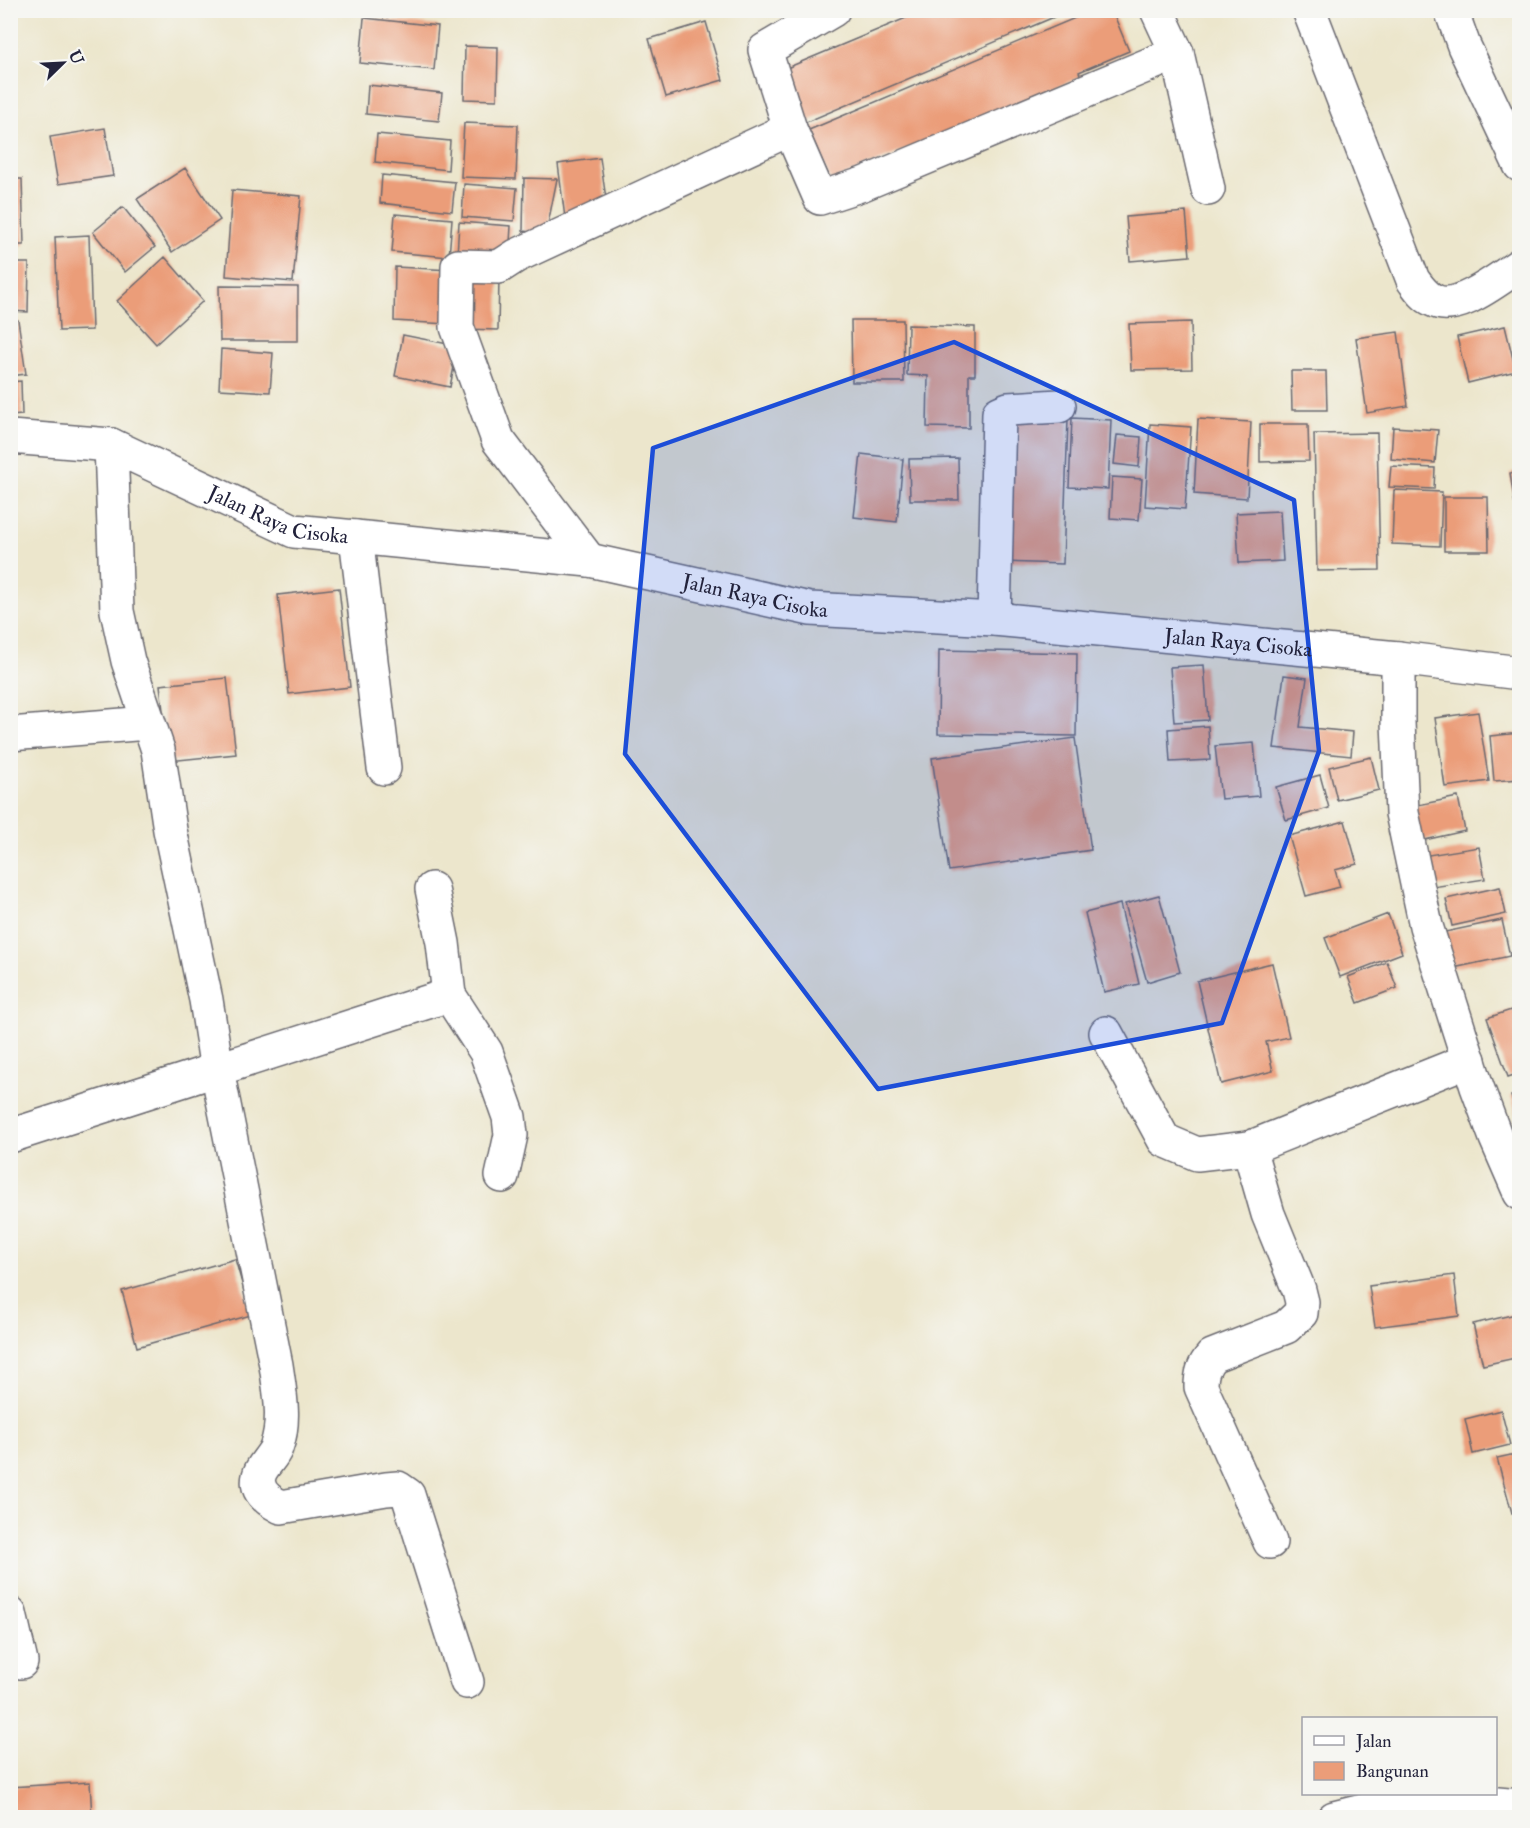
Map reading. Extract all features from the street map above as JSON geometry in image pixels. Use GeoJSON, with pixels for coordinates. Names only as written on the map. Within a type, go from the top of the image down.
{"type":"FeatureCollection","features":[{"type":"Feature","properties":{"kind":"street"},"geometry":{"type":"LineString","coordinates":[[833,10],[765,50],[790,129],[820,198],[863,184],[1177,53]]}},
{"type":"Feature","properties":{"kind":"street"},"geometry":{"type":"LineString","coordinates":[[1157,10],[1177,53],[1208,189]]}},
{"type":"Feature","properties":{"kind":"street"},"geometry":{"type":"LineString","coordinates":[[1309,10],[1413,280],[1434,302],[1448,305],[1460,302],[1520,265]]}},
{"type":"Feature","properties":{"kind":"street"},"geometry":{"type":"LineString","coordinates":[[1450,10],[1464,46],[1520,165]]}},
{"type":"Feature","properties":{"kind":"street"},"geometry":{"type":"LineString","coordinates":[[589,560],[498,440],[457,327],[458,266],[499,267],[516,256],[790,129]]}},
{"type":"Feature","properties":{"kind":"street"},"geometry":{"type":"LineString","coordinates":[[994,619],[999,413],[1008,409],[1059,406]]}},
{"type":"Feature","properties":{"kind":"street","name":"Jalan Raya Cisoka"},"geometry":{"type":"LineString","coordinates":[[10,437],[111,445],[294,531],[589,560],[810,609],[994,619],[1398,658],[1520,673]]}},
{"type":"Feature","properties":{"kind":"street"},"geometry":{"type":"LineString","coordinates":[[111,445],[117,611],[130,670],[158,750],[170,830],[206,1000],[217,1070],[276,1365],[282,1410],[276,1450],[259,1476],[261,1492],[269,1502],[281,1507],[386,1489],[398,1488],[408,1495],[467,1682]]}},
{"type":"Feature","properties":{"kind":"street"},"geometry":{"type":"LineString","coordinates":[[356,537],[384,768]]}},
{"type":"Feature","properties":{"kind":"street"},"geometry":{"type":"LineString","coordinates":[[1398,658],[1402,813],[1426,926],[1496,1138],[1520,1193]]}},
{"type":"Feature","properties":{"kind":"street"},"geometry":{"type":"LineString","coordinates":[[10,734],[148,723]]}},
{"type":"Feature","properties":{"kind":"street"},"geometry":{"type":"LineString","coordinates":[[432,889],[450,995],[486,1052],[509,1117],[511,1135],[502,1176]]}},
{"type":"Feature","properties":{"kind":"street"},"geometry":{"type":"LineString","coordinates":[[10,1136],[450,995]]}},
{"type":"Feature","properties":{"kind":"street"},"geometry":{"type":"LineString","coordinates":[[1106,1033],[1164,1140],[1197,1154],[1249,1148],[1469,1060]]}},
{"type":"Feature","properties":{"kind":"street"},"geometry":{"type":"LineString","coordinates":[[1249,1148],[1268,1214],[1299,1290],[1302,1302],[1301,1313],[1286,1327],[1212,1356],[1205,1364],[1201,1375],[1201,1387],[1270,1542]]}},
{"type":"Feature","properties":{"kind":"street"},"geometry":{"type":"LineString","coordinates":[[10,1614],[21,1662]]}},
{"type":"Feature","properties":{"kind":"street"},"geometry":{"type":"LineString","coordinates":[[1334,1818],[1419,1797],[1520,1806]]}},
{"type":"Feature","properties":{"kind":"highlighted area"},"geometry":{"type":"Polygon","coordinates":[[[954,342],[1294,500],[1319,751],[1222,1023],[878,1089],[625,754],[653,448],[954,342]]]}},
{"type":"Feature","properties":{"kind":"building"},"geometry":{"type":"Polygon","coordinates":[[[925,10],[1056,10],[1052,12],[1054,17],[804,123],[782,70],[925,10]]]}},
{"type":"Feature","properties":{"kind":"building"},"geometry":{"type":"Polygon","coordinates":[[[1094,10],[1112,10],[1129,51],[1079,72],[1081,77],[831,181],[809,130],[1094,10]]]}},
{"type":"Feature","properties":{"kind":"building"},"geometry":{"type":"Polygon","coordinates":[[[364,18],[438,26],[434,70],[360,63],[364,18]]]}},
{"type":"Feature","properties":{"kind":"building"},"geometry":{"type":"Polygon","coordinates":[[[706,22],[723,80],[666,97],[649,39],[706,22]]]}},
{"type":"Feature","properties":{"kind":"building"},"geometry":{"type":"Polygon","coordinates":[[[465,46],[498,47],[497,100],[464,99],[465,46]]]}},
{"type":"Feature","properties":{"kind":"building"},"geometry":{"type":"Polygon","coordinates":[[[368,85],[442,93],[439,121],[366,114],[368,85]]]}},
{"type":"Feature","properties":{"kind":"building"},"geometry":{"type":"Polygon","coordinates":[[[464,123],[518,125],[516,179],[461,177],[464,123]]]}},
{"type":"Feature","properties":{"kind":"building"},"geometry":{"type":"Polygon","coordinates":[[[105,128],[113,176],[58,184],[50,137],[105,128]]]}},
{"type":"Feature","properties":{"kind":"building"},"geometry":{"type":"Polygon","coordinates":[[[377,134],[450,141],[448,170],[375,162],[377,134]]]}},
{"type":"Feature","properties":{"kind":"building"},"geometry":{"type":"Polygon","coordinates":[[[600,158],[608,212],[565,218],[558,164],[600,158]]]}},
{"type":"Feature","properties":{"kind":"building"},"geometry":{"type":"Polygon","coordinates":[[[185,168],[220,220],[172,252],[137,199],[185,168]]]}},
{"type":"Feature","properties":{"kind":"building"},"geometry":{"type":"Polygon","coordinates":[[[382,175],[455,182],[452,211],[380,203],[382,175]]]}},
{"type":"Feature","properties":{"kind":"building"},"geometry":{"type":"Polygon","coordinates":[[[524,178],[557,179],[546,234],[523,231],[524,178]]]}},
{"type":"Feature","properties":{"kind":"building"},"geometry":{"type":"Polygon","coordinates":[[[10,179],[22,179],[24,245],[10,245],[10,179]]]}},
{"type":"Feature","properties":{"kind":"building"},"geometry":{"type":"Polygon","coordinates":[[[464,184],[517,188],[514,221],[462,217],[464,184]]]}},
{"type":"Feature","properties":{"kind":"building"},"geometry":{"type":"Polygon","coordinates":[[[232,190],[301,196],[293,282],[226,276],[232,190]]]}},
{"type":"Feature","properties":{"kind":"building"},"geometry":{"type":"Polygon","coordinates":[[[123,207],[155,247],[125,272],[93,232],[123,207]]]}},
{"type":"Feature","properties":{"kind":"building"},"geometry":{"type":"Polygon","coordinates":[[[1186,212],[1190,256],[1130,261],[1126,217],[1186,212]]]}},
{"type":"Feature","properties":{"kind":"building"},"geometry":{"type":"Polygon","coordinates":[[[395,214],[452,219],[449,257],[392,252],[395,214]]]}},
{"type":"Feature","properties":{"kind":"building"},"geometry":{"type":"Polygon","coordinates":[[[459,222],[511,226],[509,259],[457,256],[459,222]]]}},
{"type":"Feature","properties":{"kind":"building"},"geometry":{"type":"Polygon","coordinates":[[[89,235],[92,330],[59,331],[55,237],[89,235]]]}},
{"type":"Feature","properties":{"kind":"building"},"geometry":{"type":"Polygon","coordinates":[[[165,257],[203,301],[156,344],[117,301],[165,257]]]}},
{"type":"Feature","properties":{"kind":"building"},"geometry":{"type":"Polygon","coordinates":[[[10,263],[29,263],[28,312],[10,311],[10,263]]]}},
{"type":"Feature","properties":{"kind":"building"},"geometry":{"type":"Polygon","coordinates":[[[395,267],[451,270],[448,324],[394,321],[395,267]]]}},
{"type":"Feature","properties":{"kind":"building"},"geometry":{"type":"Polygon","coordinates":[[[466,276],[499,277],[498,330],[465,329],[466,276]]]}},
{"type":"Feature","properties":{"kind":"building"},"geometry":{"type":"Polygon","coordinates":[[[219,286],[298,287],[298,341],[220,341],[219,286]]]}},
{"type":"Feature","properties":{"kind":"building"},"geometry":{"type":"Polygon","coordinates":[[[18,320],[26,374],[10,376],[10,321],[18,320]]]}},
{"type":"Feature","properties":{"kind":"building"},"geometry":{"type":"Polygon","coordinates":[[[851,320],[903,320],[904,382],[852,382],[851,320]]]}},
{"type":"Feature","properties":{"kind":"building"},"geometry":{"type":"Polygon","coordinates":[[[1191,322],[1192,369],[1131,370],[1129,324],[1191,322]]]}},
{"type":"Feature","properties":{"kind":"building"},"geometry":{"type":"Polygon","coordinates":[[[908,325],[975,327],[975,375],[969,375],[969,428],[927,427],[928,376],[907,375],[908,325]]]}},
{"type":"Feature","properties":{"kind":"building"},"geometry":{"type":"Polygon","coordinates":[[[1505,326],[1516,371],[1468,383],[1457,337],[1505,326]]]}},
{"type":"Feature","properties":{"kind":"building"},"geometry":{"type":"Polygon","coordinates":[[[1398,332],[1408,406],[1367,413],[1356,338],[1398,332]]]}},
{"type":"Feature","properties":{"kind":"building"},"geometry":{"type":"Polygon","coordinates":[[[403,335],[458,346],[450,387],[395,376],[403,335]]]}},
{"type":"Feature","properties":{"kind":"building"},"geometry":{"type":"Polygon","coordinates":[[[221,349],[273,353],[270,392],[219,389],[221,349]]]}},
{"type":"Feature","properties":{"kind":"building"},"geometry":{"type":"Polygon","coordinates":[[[1291,371],[1326,371],[1327,410],[1292,410],[1291,371]]]}},
{"type":"Feature","properties":{"kind":"building"},"geometry":{"type":"Polygon","coordinates":[[[21,381],[22,415],[10,416],[10,382],[21,381]]]}},
{"type":"Feature","properties":{"kind":"building"},"geometry":{"type":"Polygon","coordinates":[[[1009,417],[1068,419],[1063,564],[1004,562],[1009,417]]]}},
{"type":"Feature","properties":{"kind":"building"},"geometry":{"type":"Polygon","coordinates":[[[1072,418],[1111,420],[1108,489],[1069,487],[1072,418]]]}},
{"type":"Feature","properties":{"kind":"building"},"geometry":{"type":"Polygon","coordinates":[[[1198,419],[1251,422],[1247,498],[1194,494],[1198,419]]]}},
{"type":"Feature","properties":{"kind":"building"},"geometry":{"type":"Polygon","coordinates":[[[1150,424],[1191,427],[1185,509],[1145,506],[1150,424]]]}},
{"type":"Feature","properties":{"kind":"building"},"geometry":{"type":"Polygon","coordinates":[[[1260,424],[1308,424],[1309,461],[1260,462],[1260,424]]]}},
{"type":"Feature","properties":{"kind":"building"},"geometry":{"type":"Polygon","coordinates":[[[1393,427],[1438,430],[1435,463],[1391,459],[1393,427]]]}},
{"type":"Feature","properties":{"kind":"building"},"geometry":{"type":"Polygon","coordinates":[[[1377,433],[1380,570],[1317,571],[1314,434],[1377,433]]]}},
{"type":"Feature","properties":{"kind":"building"},"geometry":{"type":"Polygon","coordinates":[[[1117,435],[1141,437],[1139,467],[1114,464],[1117,435]]]}},
{"type":"Feature","properties":{"kind":"building"},"geometry":{"type":"Polygon","coordinates":[[[861,454],[903,459],[897,522],[854,517],[861,454]]]}},
{"type":"Feature","properties":{"kind":"building"},"geometry":{"type":"Polygon","coordinates":[[[958,458],[959,500],[910,500],[909,459],[958,458]]]}},
{"type":"Feature","properties":{"kind":"building"},"geometry":{"type":"Polygon","coordinates":[[[1391,466],[1435,468],[1434,489],[1389,487],[1391,466]]]}},
{"type":"Feature","properties":{"kind":"building"},"geometry":{"type":"Polygon","coordinates":[[[1520,471],[1520,505],[1515,506],[1510,473],[1520,471]]]}},
{"type":"Feature","properties":{"kind":"building"},"geometry":{"type":"Polygon","coordinates":[[[1112,477],[1142,479],[1139,520],[1110,518],[1112,477]]]}},
{"type":"Feature","properties":{"kind":"building"},"geometry":{"type":"Polygon","coordinates":[[[1394,490],[1442,492],[1440,546],[1392,544],[1394,490]]]}},
{"type":"Feature","properties":{"kind":"building"},"geometry":{"type":"Polygon","coordinates":[[[1444,497],[1488,497],[1489,551],[1444,551],[1444,497]]]}},
{"type":"Feature","properties":{"kind":"building"},"geometry":{"type":"Polygon","coordinates":[[[1520,509],[1520,530],[1518,530],[1515,510],[1520,509]]]}},
{"type":"Feature","properties":{"kind":"building"},"geometry":{"type":"Polygon","coordinates":[[[1280,511],[1283,561],[1239,563],[1236,513],[1280,511]]]}},
{"type":"Feature","properties":{"kind":"building"},"geometry":{"type":"Polygon","coordinates":[[[339,588],[350,687],[289,694],[278,595],[339,588]]]}},
{"type":"Feature","properties":{"kind":"building"},"geometry":{"type":"Polygon","coordinates":[[[939,650],[1077,653],[1076,736],[938,734],[939,650]]]}},
{"type":"Feature","properties":{"kind":"building"},"geometry":{"type":"Polygon","coordinates":[[[1204,665],[1208,720],[1174,722],[1170,667],[1204,665]]]}},
{"type":"Feature","properties":{"kind":"building"},"geometry":{"type":"Polygon","coordinates":[[[1284,675],[1307,678],[1300,727],[1353,732],[1351,756],[1274,748],[1284,675]]]}},
{"type":"Feature","properties":{"kind":"building"},"geometry":{"type":"Polygon","coordinates":[[[227,678],[236,754],[169,761],[160,685],[227,678]]]}},
{"type":"Feature","properties":{"kind":"building"},"geometry":{"type":"Polygon","coordinates":[[[1478,712],[1489,781],[1445,787],[1435,718],[1478,712]]]}},
{"type":"Feature","properties":{"kind":"building"},"geometry":{"type":"Polygon","coordinates":[[[1208,726],[1210,760],[1170,762],[1168,729],[1208,726]]]}},
{"type":"Feature","properties":{"kind":"building"},"geometry":{"type":"Polygon","coordinates":[[[1520,733],[1520,779],[1494,781],[1490,736],[1520,733]]]}},
{"type":"Feature","properties":{"kind":"building"},"geometry":{"type":"Polygon","coordinates":[[[1075,738],[1091,850],[949,871],[932,758],[1075,738]]]}},
{"type":"Feature","properties":{"kind":"building"},"geometry":{"type":"Polygon","coordinates":[[[1254,743],[1259,796],[1221,799],[1215,746],[1254,743]]]}},
{"type":"Feature","properties":{"kind":"building"},"geometry":{"type":"Polygon","coordinates":[[[1371,757],[1379,790],[1337,800],[1329,767],[1371,757]]]}},
{"type":"Feature","properties":{"kind":"building"},"geometry":{"type":"Polygon","coordinates":[[[1320,775],[1329,808],[1286,820],[1276,787],[1320,775]]]}},
{"type":"Feature","properties":{"kind":"building"},"geometry":{"type":"Polygon","coordinates":[[[1458,797],[1465,831],[1420,841],[1413,806],[1458,797]]]}},
{"type":"Feature","properties":{"kind":"building"},"geometry":{"type":"Polygon","coordinates":[[[1345,821],[1357,864],[1335,870],[1340,887],[1306,896],[1289,836],[1345,821]]]}},
{"type":"Feature","properties":{"kind":"building"},"geometry":{"type":"Polygon","coordinates":[[[1479,847],[1485,879],[1433,887],[1428,855],[1479,847]]]}},
{"type":"Feature","properties":{"kind":"building"},"geometry":{"type":"Polygon","coordinates":[[[1500,887],[1506,914],[1452,926],[1446,899],[1500,887]]]}},
{"type":"Feature","properties":{"kind":"building"},"geometry":{"type":"Polygon","coordinates":[[[1159,895],[1180,972],[1147,982],[1125,904],[1159,895]]]}},
{"type":"Feature","properties":{"kind":"building"},"geometry":{"type":"Polygon","coordinates":[[[1120,904],[1139,984],[1104,992],[1085,913],[1120,904]]]}},
{"type":"Feature","properties":{"kind":"building"},"geometry":{"type":"Polygon","coordinates":[[[1388,914],[1402,953],[1340,977],[1325,938],[1388,914]]]}},
{"type":"Feature","properties":{"kind":"building"},"geometry":{"type":"Polygon","coordinates":[[[1502,920],[1510,956],[1453,968],[1445,932],[1502,920]]]}},
{"type":"Feature","properties":{"kind":"building"},"geometry":{"type":"Polygon","coordinates":[[[1387,962],[1397,988],[1358,1003],[1348,977],[1387,962]]]}},
{"type":"Feature","properties":{"kind":"building"},"geometry":{"type":"Polygon","coordinates":[[[1272,963],[1289,1037],[1266,1042],[1273,1071],[1221,1084],[1197,981],[1272,963]]]}},
{"type":"Feature","properties":{"kind":"building"},"geometry":{"type":"Polygon","coordinates":[[[1520,1007],[1520,1073],[1508,1077],[1487,1018],[1520,1007]]]}},
{"type":"Feature","properties":{"kind":"building"},"geometry":{"type":"Polygon","coordinates":[[[1520,1093],[1520,1120],[1519,1120],[1511,1096],[1520,1093]]]}},
{"type":"Feature","properties":{"kind":"building"},"geometry":{"type":"Polygon","coordinates":[[[235,1259],[251,1315],[137,1347],[122,1291],[235,1259]]]}},
{"type":"Feature","properties":{"kind":"building"},"geometry":{"type":"Polygon","coordinates":[[[1454,1275],[1459,1316],[1375,1327],[1369,1286],[1454,1275]]]}},
{"type":"Feature","properties":{"kind":"building"},"geometry":{"type":"Polygon","coordinates":[[[1520,1313],[1520,1357],[1483,1365],[1473,1324],[1520,1313]]]}},
{"type":"Feature","properties":{"kind":"building"},"geometry":{"type":"Polygon","coordinates":[[[1501,1410],[1510,1445],[1473,1454],[1465,1419],[1501,1410]]]}},
{"type":"Feature","properties":{"kind":"building"},"geometry":{"type":"Polygon","coordinates":[[[1520,1453],[1520,1511],[1512,1513],[1497,1458],[1520,1453]]]}},
{"type":"Feature","properties":{"kind":"building"},"geometry":{"type":"Polygon","coordinates":[[[90,1782],[92,1818],[10,1818],[10,1787],[90,1782]]]}}]}
